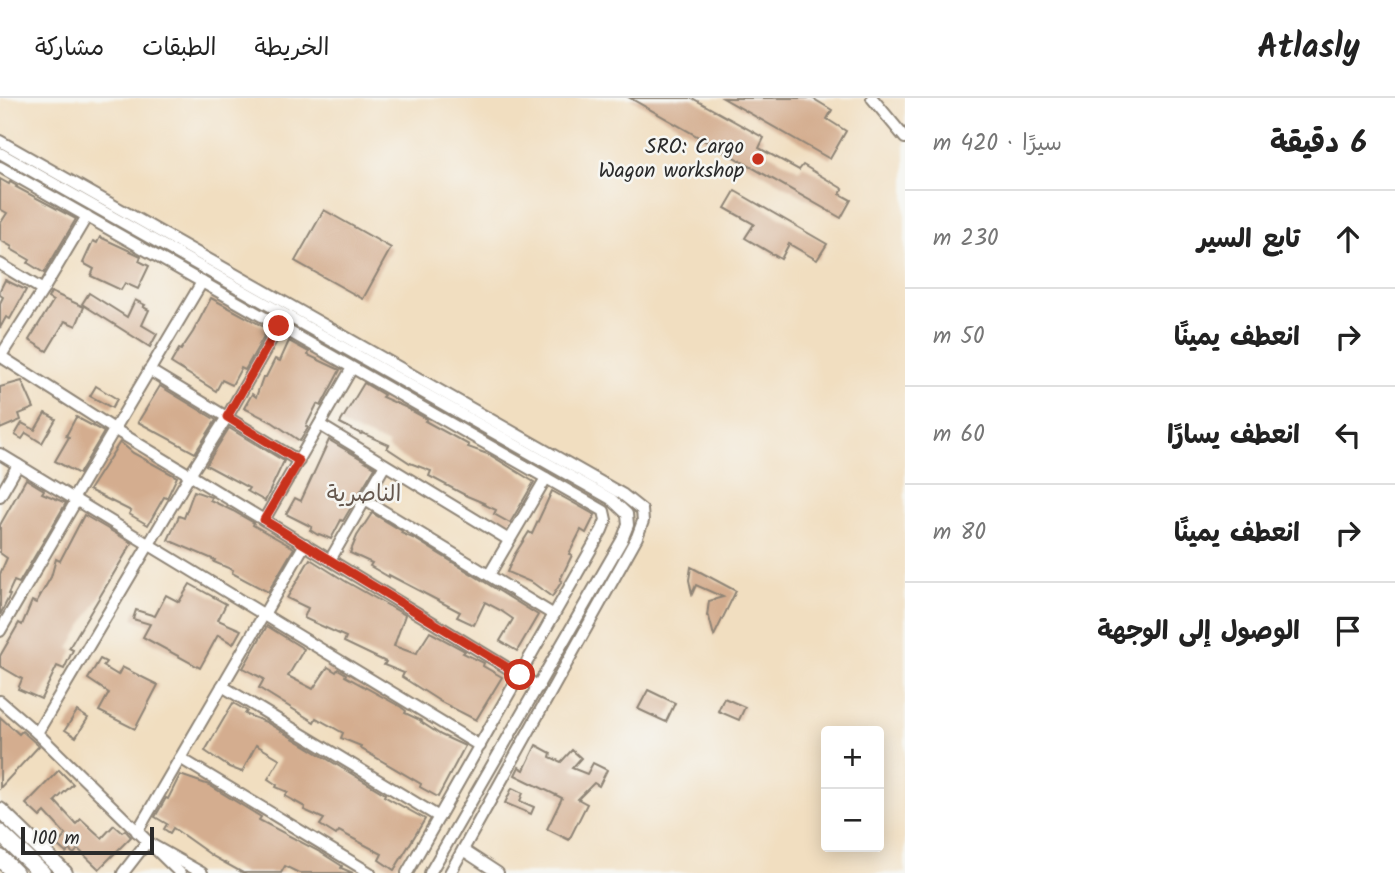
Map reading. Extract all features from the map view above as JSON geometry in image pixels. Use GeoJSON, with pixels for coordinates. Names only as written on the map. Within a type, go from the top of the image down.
{"type":"FeatureCollection","features":[{"type":"Feature","properties":{"kind":"highway"},"geometry":{"type":"LineString","coordinates":[[0,832],[41,872]]}},
{"type":"Feature","properties":{"kind":"highway"},"geometry":{"type":"LineString","coordinates":[[0,858],[15,873]]}},
{"type":"Feature","properties":{"kind":"main road"},"geometry":{"type":"LineString","coordinates":[[0,810],[65,873]]}},
{"type":"Feature","properties":{"kind":"street"},"geometry":{"type":"LineString","coordinates":[[872,98],[905,138]]}},
{"type":"Feature","properties":{"kind":"street"},"geometry":{"type":"LineString","coordinates":[[0,141],[622,494],[642,510],[643,521],[637,537],[450,873]]}},
{"type":"Feature","properties":{"kind":"street"},"geometry":{"type":"LineString","coordinates":[[0,153],[620,505],[627,514],[626,533],[430,873]]}},
{"type":"Feature","properties":{"kind":"street"},"geometry":{"type":"LineString","coordinates":[[0,167],[604,511],[606,520],[407,873]]}},
{"type":"Feature","properties":{"kind":"street"},"geometry":{"type":"LineString","coordinates":[[87,216],[0,356],[114,429],[539,687]]}},
{"type":"Feature","properties":{"kind":"street"},"geometry":{"type":"LineString","coordinates":[[0,264],[43,290]]}},
{"type":"Feature","properties":{"kind":"street"},"geometry":{"type":"LineString","coordinates":[[0,631],[114,429],[202,282]]}},
{"type":"Feature","properties":{"kind":"street"},"geometry":{"type":"LineString","coordinates":[[37,733],[279,326]]}},
{"type":"Feature","properties":{"kind":"street"},"geometry":{"type":"LineString","coordinates":[[264,520],[352,368]]}},
{"type":"Feature","properties":{"kind":"street"},"geometry":{"type":"LineString","coordinates":[[149,370],[299,461]]}},
{"type":"Feature","properties":{"kind":"street"},"geometry":{"type":"LineString","coordinates":[[320,425],[509,540]]}},
{"type":"Feature","properties":{"kind":"street"},"geometry":{"type":"LineString","coordinates":[[0,454],[480,746]]}},
{"type":"Feature","properties":{"kind":"street"},"geometry":{"type":"LineString","coordinates":[[330,560],[385,465]]}},
{"type":"Feature","properties":{"kind":"street"},"geometry":{"type":"LineString","coordinates":[[0,496],[18,466]]}},
{"type":"Feature","properties":{"kind":"street"},"geometry":{"type":"LineString","coordinates":[[489,575],[546,478]]}},
{"type":"Feature","properties":{"kind":"street"},"geometry":{"type":"LineString","coordinates":[[365,500],[554,615]]}},
{"type":"Feature","properties":{"kind":"street"},"geometry":{"type":"LineString","coordinates":[[137,832],[305,544]]}},
{"type":"Feature","properties":{"kind":"street"},"geometry":{"type":"LineString","coordinates":[[222,686],[439,817]]}},
{"type":"Feature","properties":{"kind":"street"},"geometry":{"type":"LineString","coordinates":[[0,701],[37,733],[180,873]]}},
{"type":"Feature","properties":{"kind":"street"},"geometry":{"type":"LineString","coordinates":[[180,758],[370,873]]}},
{"type":"Feature","properties":{"kind":"street"},"geometry":{"type":"LineString","coordinates":[[123,873],[147,842]]}},
{"type":"Feature","properties":{"kind":"street"},"geometry":{"type":"LineString","coordinates":[[147,842],[202,873]]}},
{"type":"Feature","properties":{"kind":"street"},"geometry":{"type":"LineString","coordinates":[[463,850],[498,873]]}},
{"type":"Feature","properties":{"kind":"building","name":"SRO: Cargo Wagon workshop"},"geometry":{"type":"Polygon","coordinates":[[[630,98],[692,98],[764,138],[759,148],[799,170],[803,165],[843,189],[840,194],[851,200],[841,218],[630,98]]]}},
{"type":"Feature","properties":{"kind":"building"},"geometry":{"type":"Polygon","coordinates":[[[723,98],[812,98],[832,110],[827,119],[846,131],[830,159],[723,98]]]}},
{"type":"Feature","properties":{"kind":"building"},"geometry":{"type":"Polygon","coordinates":[[[0,179],[76,219],[44,273],[0,240],[0,224],[7,213],[0,209],[0,179]]]}},
{"type":"Feature","properties":{"kind":"building"},"geometry":{"type":"Polygon","coordinates":[[[735,191],[827,244],[817,260],[789,244],[781,259],[745,238],[754,224],[725,208],[735,191]]]}},
{"type":"Feature","properties":{"kind":"building"},"geometry":{"type":"Polygon","coordinates":[[[324,210],[391,248],[363,299],[295,261],[324,210]]]}},
{"type":"Feature","properties":{"kind":"building"},"geometry":{"type":"Polygon","coordinates":[[[100,237],[141,256],[139,261],[149,266],[138,289],[125,283],[121,290],[91,276],[94,269],[83,263],[93,241],[97,243],[100,237]]]}},
{"type":"Feature","properties":{"kind":"building"},"geometry":{"type":"Polygon","coordinates":[[[5,280],[26,290],[10,319],[6,317],[0,328],[0,303],[3,297],[0,290],[5,280]]]}},
{"type":"Feature","properties":{"kind":"building"},"geometry":{"type":"Polygon","coordinates":[[[51,292],[84,307],[76,326],[65,321],[47,351],[29,340],[53,301],[48,298],[51,292]]]}},
{"type":"Feature","properties":{"kind":"building"},"geometry":{"type":"Polygon","coordinates":[[[89,293],[127,317],[135,300],[145,305],[143,307],[149,310],[142,325],[157,334],[150,347],[82,304],[89,293]]]}},
{"type":"Feature","properties":{"kind":"building"},"geometry":{"type":"Polygon","coordinates":[[[211,298],[268,329],[245,370],[241,368],[232,385],[222,380],[216,391],[171,363],[193,332],[211,298]]]}},
{"type":"Feature","properties":{"kind":"building"},"geometry":{"type":"Polygon","coordinates":[[[289,341],[309,352],[308,355],[340,370],[321,406],[317,404],[300,441],[272,422],[244,408],[252,394],[256,397],[263,377],[266,377],[275,359],[280,361],[289,341]]]}},
{"type":"Feature","properties":{"kind":"building"},"geometry":{"type":"Polygon","coordinates":[[[22,381],[34,408],[19,414],[21,420],[0,429],[0,387],[22,381]]]}},
{"type":"Feature","properties":{"kind":"building"},"geometry":{"type":"Polygon","coordinates":[[[364,383],[384,395],[382,397],[427,419],[425,421],[469,445],[468,447],[490,455],[534,482],[510,523],[494,514],[496,510],[484,503],[429,476],[431,471],[410,463],[387,448],[389,445],[340,423],[364,383]]]}},
{"type":"Feature","properties":{"kind":"building"},"geometry":{"type":"Polygon","coordinates":[[[96,386],[117,399],[112,408],[90,396],[96,386]]]}},
{"type":"Feature","properties":{"kind":"building"},"geometry":{"type":"Polygon","coordinates":[[[160,386],[216,420],[195,453],[138,422],[160,386]]]}},
{"type":"Feature","properties":{"kind":"building"},"geometry":{"type":"Polygon","coordinates":[[[45,413],[56,419],[42,443],[26,433],[22,439],[15,435],[22,423],[35,430],[45,413]]]}},
{"type":"Feature","properties":{"kind":"building"},"geometry":{"type":"Polygon","coordinates":[[[76,417],[104,432],[79,474],[55,461],[69,437],[66,436],[76,417]]]}},
{"type":"Feature","properties":{"kind":"building"},"geometry":{"type":"Polygon","coordinates":[[[229,428],[284,461],[265,501],[247,491],[249,488],[206,465],[229,428]]]}},
{"type":"Feature","properties":{"kind":"building"},"geometry":{"type":"Polygon","coordinates":[[[329,440],[375,467],[331,539],[318,535],[310,530],[312,527],[286,514],[295,498],[301,501],[329,440]]]}},
{"type":"Feature","properties":{"kind":"building"},"geometry":{"type":"Polygon","coordinates":[[[120,442],[133,453],[177,477],[167,498],[164,497],[148,525],[129,514],[131,511],[89,490],[120,442]]]}},
{"type":"Feature","properties":{"kind":"building"},"geometry":{"type":"Polygon","coordinates":[[[26,479],[44,490],[42,493],[66,503],[19,583],[14,581],[0,615],[0,574],[7,558],[0,553],[0,525],[26,479]]]}},
{"type":"Feature","properties":{"kind":"building"},"geometry":{"type":"Polygon","coordinates":[[[194,491],[211,497],[210,500],[294,548],[268,592],[232,573],[233,570],[214,562],[215,560],[168,540],[179,516],[184,518],[194,491]]]}},
{"type":"Feature","properties":{"kind":"building"},"geometry":{"type":"Polygon","coordinates":[[[552,491],[595,515],[586,533],[581,530],[569,554],[572,555],[560,580],[562,581],[552,597],[533,583],[507,572],[529,532],[532,534],[552,491]]]}},
{"type":"Feature","properties":{"kind":"building"},"geometry":{"type":"Polygon","coordinates":[[[372,513],[538,615],[517,651],[500,641],[513,619],[500,610],[485,602],[474,625],[457,617],[460,612],[389,577],[370,566],[372,563],[350,553],[372,513]]]}},
{"type":"Feature","properties":{"kind":"building"},"geometry":{"type":"Polygon","coordinates":[[[84,515],[132,543],[69,648],[73,650],[64,669],[57,666],[41,699],[18,689],[22,679],[0,666],[0,656],[19,623],[22,625],[32,601],[36,603],[51,577],[56,559],[60,561],[84,515]]]}},
{"type":"Feature","properties":{"kind":"building"},"geometry":{"type":"Polygon","coordinates":[[[310,559],[405,615],[394,646],[416,654],[430,632],[465,651],[463,653],[484,663],[483,666],[502,677],[476,720],[402,677],[404,673],[384,665],[386,662],[344,642],[346,637],[304,618],[308,608],[287,598],[310,559]]]}},
{"type":"Feature","properties":{"kind":"building"},"geometry":{"type":"Polygon","coordinates":[[[691,567],[736,591],[714,636],[707,616],[709,601],[723,597],[696,585],[692,594],[689,580],[691,567]]]}},
{"type":"Feature","properties":{"kind":"building"},"geometry":{"type":"Polygon","coordinates":[[[190,584],[226,604],[218,620],[241,630],[233,644],[218,635],[200,668],[143,637],[150,624],[133,619],[136,610],[155,616],[166,595],[179,602],[190,584]]]}},
{"type":"Feature","properties":{"kind":"building"},"geometry":{"type":"Polygon","coordinates":[[[267,626],[304,649],[288,676],[313,689],[328,667],[336,672],[338,669],[346,674],[345,676],[401,707],[405,713],[441,735],[465,746],[438,797],[360,748],[361,746],[341,738],[343,733],[316,718],[314,722],[259,688],[264,679],[243,668],[267,626]]]}},
{"type":"Feature","properties":{"kind":"building"},"geometry":{"type":"Polygon","coordinates":[[[100,659],[106,662],[103,666],[118,675],[122,667],[158,685],[135,729],[99,711],[109,693],[88,679],[100,659]]]}},
{"type":"Feature","properties":{"kind":"building"},"geometry":{"type":"Polygon","coordinates":[[[648,690],[675,703],[666,722],[638,709],[648,690]]]}},
{"type":"Feature","properties":{"kind":"building"},"geometry":{"type":"Polygon","coordinates":[[[724,698],[745,707],[739,720],[718,711],[724,698]]]}},
{"type":"Feature","properties":{"kind":"building"},"geometry":{"type":"Polygon","coordinates":[[[233,703],[247,711],[245,714],[266,722],[425,819],[394,870],[379,860],[382,854],[339,831],[336,835],[320,825],[324,819],[304,810],[305,807],[285,796],[288,792],[276,787],[277,785],[268,779],[280,759],[256,745],[242,772],[205,751],[233,703]]]}},
{"type":"Feature","properties":{"kind":"building"},"geometry":{"type":"Polygon","coordinates":[[[77,711],[88,718],[76,737],[65,730],[77,711]]]}},
{"type":"Feature","properties":{"kind":"building"},"geometry":{"type":"Polygon","coordinates":[[[0,717],[19,734],[22,731],[39,746],[0,788],[0,717]]]}},
{"type":"Feature","properties":{"kind":"building"},"geometry":{"type":"Polygon","coordinates":[[[536,745],[561,762],[572,750],[581,758],[572,768],[587,774],[593,763],[607,770],[599,786],[594,783],[578,799],[587,804],[569,840],[547,829],[562,798],[515,775],[519,767],[524,770],[536,745]]]}},
{"type":"Feature","properties":{"kind":"building"},"geometry":{"type":"Polygon","coordinates":[[[59,770],[73,784],[55,801],[76,824],[81,819],[102,838],[114,825],[122,832],[125,830],[131,837],[99,869],[78,849],[74,854],[69,850],[66,853],[57,845],[66,835],[45,812],[40,817],[26,804],[59,770]]]}},
{"type":"Feature","properties":{"kind":"building"},"geometry":{"type":"Polygon","coordinates":[[[180,775],[209,785],[261,817],[259,820],[353,873],[299,873],[285,866],[281,873],[243,873],[214,857],[173,828],[170,833],[164,829],[167,824],[155,817],[180,775]]]}},
{"type":"Feature","properties":{"kind":"building"},"geometry":{"type":"Polygon","coordinates":[[[512,788],[523,793],[520,801],[534,807],[531,814],[505,803],[512,788]]]}},
{"type":"Feature","properties":{"kind":"place","name":"SRO: Cargo Wagon workshop"},"geometry":{"type":"Point","coordinates":[758,159]}},
{"type":"Feature","properties":{"kind":"district","name":"الناصرية"},"geometry":{"type":"Point","coordinates":[364,495]}},
{"type":"Feature","properties":{"kind":"route"},"geometry":{"type":"LineString","coordinates":[[279,326],[227,417],[299,461],[264,520],[520,675]]}}]}
